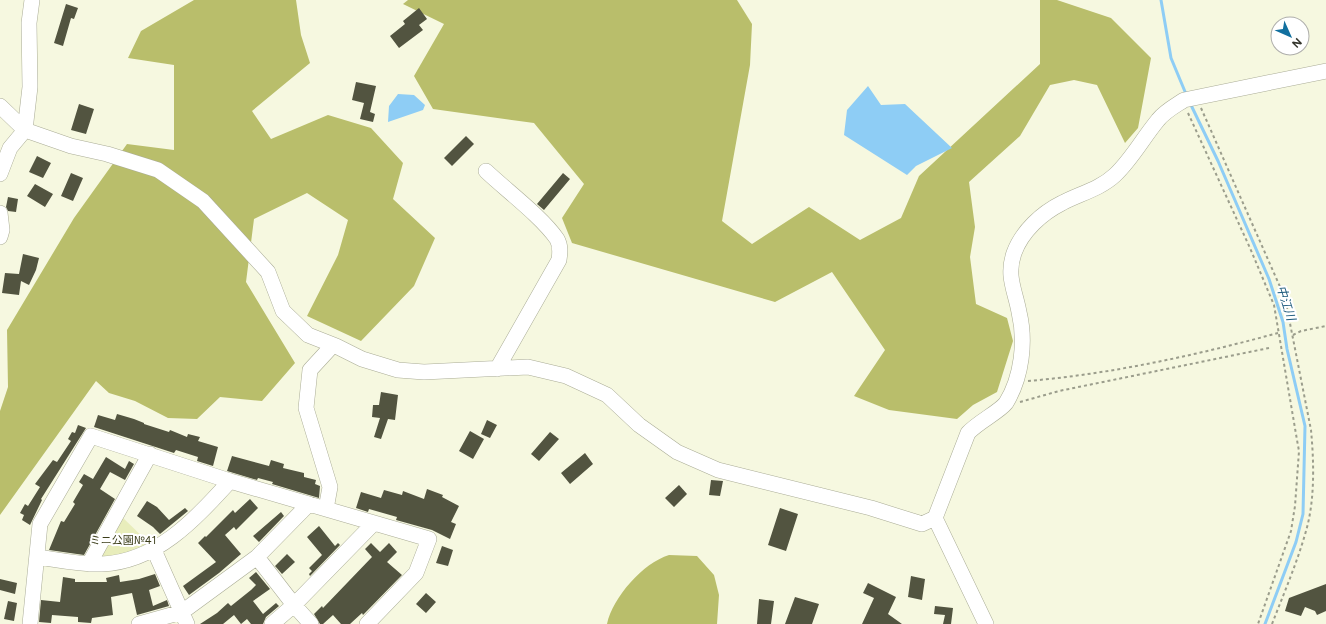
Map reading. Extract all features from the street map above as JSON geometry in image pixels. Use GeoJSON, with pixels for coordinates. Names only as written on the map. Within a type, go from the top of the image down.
{"type":"FeatureCollection","features":[{"type":"Feature","properties":{"kind":"street"},"geometry":{"type":"LineString","coordinates":[[0,174],[10,148],[25,130],[30,87],[29,23],[32,0]]}},
{"type":"Feature","properties":{"kind":"street"},"geometry":{"type":"LineString","coordinates":[[0,106],[25,130],[70,146],[107,154],[158,170],[203,202],[268,272],[283,311],[308,336],[333,344],[362,359],[398,370],[424,372],[528,367],[566,376],[607,395],[639,425],[677,452],[718,470],[871,508],[922,524],[935,518],[968,433],[976,424],[1005,404],[1015,382],[1021,356],[1023,332],[1019,310],[1012,289],[1011,270],[1014,253],[1021,239],[1034,223],[1061,204],[1097,188],[1115,176],[1134,154],[1158,119],[1170,108],[1188,99],[1326,71]]}},
{"type":"Feature","properties":{"kind":"street"},"geometry":{"type":"LineString","coordinates":[[486,171],[547,228],[557,240],[560,250],[559,260],[497,369]]}},
{"type":"Feature","properties":{"kind":"street"},"geometry":{"type":"LineString","coordinates":[[0,213],[2,230],[0,237]]}},
{"type":"Feature","properties":{"kind":"street"},"geometry":{"type":"LineString","coordinates":[[326,509],[330,487],[306,408],[310,370],[333,344]]}},
{"type":"Feature","properties":{"kind":"street"},"geometry":{"type":"LineString","coordinates":[[30,624],[38,557],[40,524],[91,436],[230,481],[430,539],[416,573],[367,624]]}},
{"type":"Feature","properties":{"kind":"street"},"geometry":{"type":"LineString","coordinates":[[89,564],[150,454]]}},
{"type":"Feature","properties":{"kind":"street"},"geometry":{"type":"LineString","coordinates":[[38,557],[89,564],[104,564],[154,550],[198,516],[230,481]]}},
{"type":"Feature","properties":{"kind":"street"},"geometry":{"type":"LineString","coordinates":[[139,624],[185,618],[257,557],[309,504]]}},
{"type":"Feature","properties":{"kind":"street"},"geometry":{"type":"LineString","coordinates":[[935,518],[986,624]]}},
{"type":"Feature","properties":{"kind":"street"},"geometry":{"type":"LineString","coordinates":[[272,624],[294,605],[374,523]]}},
{"type":"Feature","properties":{"kind":"street"},"geometry":{"type":"LineString","coordinates":[[154,550],[185,618]]}},
{"type":"Feature","properties":{"kind":"street"},"geometry":{"type":"LineString","coordinates":[[257,557],[294,605],[311,624]]}},
{"type":"Feature","properties":{"kind":"path"},"geometry":{"type":"LineString","coordinates":[[1188,99],[1274,305],[1298,440],[1299,451],[1297,482],[1291,531],[1258,624]]}},
{"type":"Feature","properties":{"kind":"path"},"geometry":{"type":"LineString","coordinates":[[1188,99],[1285,298],[1311,430],[1313,451],[1311,495],[1306,530],[1272,624]]}},
{"type":"Feature","properties":{"kind":"path"},"geometry":{"type":"LineString","coordinates":[[1293,335],[1301,331],[1326,326]]}},
{"type":"Feature","properties":{"kind":"path"},"geometry":{"type":"LineString","coordinates":[[1015,382],[1087,374],[1208,351],[1278,333]]}},
{"type":"Feature","properties":{"kind":"path"},"geometry":{"type":"LineString","coordinates":[[1005,404],[1015,404],[1059,391],[1269,348]]}},
{"type":"Feature","properties":{"kind":"green space"},"geometry":{"type":"Polygon","coordinates":[[[194,0],[296,0],[301,35],[310,63],[252,111],[271,139],[328,115],[371,128],[403,163],[393,199],[435,238],[414,286],[361,341],[307,316],[338,255],[348,220],[307,193],[254,219],[246,282],[295,363],[262,401],[220,397],[197,419],[168,418],[135,401],[109,393],[96,381],[0,515],[0,411],[8,387],[7,330],[74,218],[127,144],[174,150],[174,65],[128,58],[141,31],[194,0]]]}},
{"type":"Feature","properties":{"kind":"green space"},"geometry":{"type":"Polygon","coordinates":[[[408,0],[737,0],[752,24],[750,65],[722,221],[752,244],[809,207],[860,240],[901,218],[919,176],[1040,64],[1040,0],[1057,0],[1111,18],[1151,58],[1138,128],[1125,143],[1097,85],[1074,80],[1050,85],[1020,136],[969,182],[975,227],[970,257],[976,304],[1007,318],[1013,341],[997,392],[973,405],[957,419],[889,410],[854,396],[885,350],[832,272],[775,302],[572,243],[562,218],[584,184],[534,123],[433,109],[414,76],[444,24],[403,4],[408,0]]]}},
{"type":"Feature","properties":{"kind":"green space","name":"ミニ公園№41"},"geometry":{"type":"Polygon","coordinates":[[[121,516],[151,545],[100,561],[96,555],[121,516]]]}},
{"type":"Feature","properties":{"kind":"green space"},"geometry":{"type":"Polygon","coordinates":[[[669,555],[697,556],[714,575],[719,595],[717,624],[607,624],[610,614],[622,592],[630,582],[649,565],[669,555]]]}},
{"type":"Feature","properties":{"kind":"water"},"geometry":{"type":"Polygon","coordinates":[[[868,86],[881,105],[905,104],[952,148],[916,166],[907,175],[844,135],[847,110],[868,86]]]}},
{"type":"Feature","properties":{"kind":"water"},"geometry":{"type":"Polygon","coordinates":[[[398,94],[414,95],[425,105],[423,110],[388,122],[389,106],[398,94]]]}},
{"type":"Feature","properties":{"kind":"building"},"geometry":{"type":"Polygon","coordinates":[[[66,4],[78,8],[74,19],[71,18],[63,46],[54,43],[66,4]]]}},
{"type":"Feature","properties":{"kind":"building"},"geometry":{"type":"Polygon","coordinates":[[[419,8],[427,19],[419,25],[423,30],[399,48],[390,36],[405,24],[403,21],[419,8]]]}},
{"type":"Feature","properties":{"kind":"building"},"geometry":{"type":"Polygon","coordinates":[[[356,82],[376,86],[370,112],[375,114],[373,122],[360,119],[364,103],[352,100],[356,82]]]}},
{"type":"Feature","properties":{"kind":"building"},"geometry":{"type":"Polygon","coordinates":[[[79,104],[94,109],[86,134],[71,130],[79,104]]]}},
{"type":"Feature","properties":{"kind":"building"},"geometry":{"type":"Polygon","coordinates":[[[466,136],[474,144],[452,166],[444,158],[466,136]]]}},
{"type":"Feature","properties":{"kind":"building"},"geometry":{"type":"Polygon","coordinates":[[[37,156],[51,163],[43,178],[29,172],[37,156]]]}},
{"type":"Feature","properties":{"kind":"building"},"geometry":{"type":"Polygon","coordinates":[[[71,173],[83,178],[73,201],[61,196],[71,173]]]}},
{"type":"Feature","properties":{"kind":"building"},"geometry":{"type":"Polygon","coordinates":[[[563,173],[570,179],[544,210],[537,204],[563,173]]]}},
{"type":"Feature","properties":{"kind":"building"},"geometry":{"type":"Polygon","coordinates":[[[35,184],[53,194],[45,207],[27,196],[35,184]]]}},
{"type":"Feature","properties":{"kind":"building"},"geometry":{"type":"Polygon","coordinates":[[[8,197],[18,199],[16,212],[8,211],[6,207],[8,197]]]}},
{"type":"Feature","properties":{"kind":"building"},"geometry":{"type":"Polygon","coordinates":[[[23,254],[39,258],[36,270],[29,285],[21,281],[19,295],[2,293],[5,273],[19,274],[23,254]]]}},
{"type":"Feature","properties":{"kind":"building"},"geometry":{"type":"Polygon","coordinates":[[[381,392],[398,395],[395,420],[388,419],[381,439],[374,437],[380,418],[372,417],[373,405],[379,405],[381,392]]]}},
{"type":"Feature","properties":{"kind":"building"},"geometry":{"type":"Polygon","coordinates":[[[117,414],[169,432],[170,430],[187,437],[188,434],[200,437],[198,441],[218,447],[213,466],[197,461],[198,457],[176,450],[174,453],[94,427],[98,415],[115,420],[117,414]]]}},
{"type":"Feature","properties":{"kind":"building"},"geometry":{"type":"Polygon","coordinates":[[[487,420],[497,425],[490,438],[481,434],[487,420]]]}},
{"type":"Feature","properties":{"kind":"building"},"geometry":{"type":"Polygon","coordinates":[[[78,425],[86,428],[41,499],[42,500],[30,525],[22,520],[24,515],[20,513],[25,504],[28,506],[40,487],[35,484],[53,460],[57,462],[71,441],[68,439],[72,432],[75,433],[78,425]]]}},
{"type":"Feature","properties":{"kind":"building"},"geometry":{"type":"Polygon","coordinates":[[[470,431],[484,439],[473,459],[459,451],[470,431]]]}},
{"type":"Feature","properties":{"kind":"building"},"geometry":{"type":"Polygon","coordinates":[[[550,432],[559,439],[539,461],[531,454],[550,432]]]}},
{"type":"Feature","properties":{"kind":"building"},"geometry":{"type":"Polygon","coordinates":[[[585,453],[593,464],[570,484],[561,473],[585,453]]]}},
{"type":"Feature","properties":{"kind":"building"},"geometry":{"type":"Polygon","coordinates":[[[232,456],[269,466],[271,460],[284,464],[283,468],[304,473],[304,477],[316,480],[315,484],[320,486],[319,498],[272,484],[273,482],[258,478],[257,480],[227,471],[232,456]]]}},
{"type":"Feature","properties":{"kind":"building"},"geometry":{"type":"Polygon","coordinates":[[[106,457],[125,469],[129,461],[134,464],[125,480],[110,472],[100,489],[115,499],[84,555],[49,550],[61,521],[64,522],[75,504],[73,502],[83,485],[79,482],[84,474],[93,479],[106,457]]]}},
{"type":"Feature","properties":{"kind":"building"},"geometry":{"type":"Polygon","coordinates":[[[711,480],[723,481],[720,496],[709,495],[711,480]]]}},
{"type":"Feature","properties":{"kind":"building"},"geometry":{"type":"Polygon","coordinates":[[[679,485],[687,494],[674,507],[665,498],[679,485]]]}},
{"type":"Feature","properties":{"kind":"building"},"geometry":{"type":"Polygon","coordinates":[[[427,489],[443,495],[442,497],[459,506],[451,522],[456,524],[450,539],[432,530],[396,520],[397,517],[369,509],[368,512],[356,508],[361,492],[381,498],[384,490],[402,495],[403,491],[424,499],[427,489]]]}},
{"type":"Feature","properties":{"kind":"building"},"geometry":{"type":"Polygon","coordinates":[[[250,499],[258,508],[236,530],[234,527],[225,535],[241,554],[219,573],[189,595],[183,586],[216,562],[198,543],[233,510],[235,513],[250,499]]]}},
{"type":"Feature","properties":{"kind":"building"},"geometry":{"type":"Polygon","coordinates":[[[147,501],[157,507],[169,520],[185,508],[188,511],[160,534],[137,516],[147,501]]]}},
{"type":"Feature","properties":{"kind":"building"},"geometry":{"type":"Polygon","coordinates":[[[780,508],[798,514],[786,551],[768,545],[780,508]]]}},
{"type":"Feature","properties":{"kind":"building"},"geometry":{"type":"Polygon","coordinates":[[[281,512],[284,516],[259,542],[253,536],[281,512]]]}},
{"type":"Feature","properties":{"kind":"building"},"geometry":{"type":"Polygon","coordinates":[[[319,526],[335,546],[338,543],[340,545],[310,576],[309,574],[312,571],[309,568],[322,555],[307,537],[319,526]]]}},
{"type":"Feature","properties":{"kind":"building"},"geometry":{"type":"Polygon","coordinates":[[[371,543],[380,552],[389,543],[397,552],[387,562],[402,575],[363,615],[362,613],[350,624],[341,624],[333,615],[323,624],[320,624],[314,614],[322,606],[323,608],[372,557],[365,549],[371,543]]]}},
{"type":"Feature","properties":{"kind":"building"},"geometry":{"type":"Polygon","coordinates":[[[442,546],[453,550],[448,566],[436,563],[442,546]]]}},
{"type":"Feature","properties":{"kind":"building"},"geometry":{"type":"Polygon","coordinates":[[[287,554],[295,562],[282,574],[275,566],[287,554]]]}},
{"type":"Feature","properties":{"kind":"building"},"geometry":{"type":"Polygon","coordinates":[[[256,572],[270,589],[253,601],[263,614],[276,603],[279,606],[266,617],[263,624],[251,624],[247,619],[241,624],[234,615],[223,624],[200,624],[217,613],[228,603],[231,606],[251,590],[256,585],[249,578],[256,572]]]}},
{"type":"Feature","properties":{"kind":"building"},"geometry":{"type":"Polygon","coordinates":[[[155,574],[160,586],[149,590],[153,606],[167,600],[169,606],[137,615],[132,593],[111,597],[113,615],[92,618],[91,623],[78,622],[78,617],[52,615],[51,623],[39,622],[41,600],[60,602],[63,577],[75,579],[75,582],[107,582],[106,578],[119,575],[120,582],[139,579],[155,574]]]}},
{"type":"Feature","properties":{"kind":"building"},"geometry":{"type":"Polygon","coordinates":[[[911,576],[925,579],[922,600],[908,597],[911,576]]]}},
{"type":"Feature","properties":{"kind":"building"},"geometry":{"type":"Polygon","coordinates":[[[0,579],[17,583],[15,594],[0,590],[0,579]]]}},
{"type":"Feature","properties":{"kind":"building"},"geometry":{"type":"Polygon","coordinates":[[[868,583],[896,597],[888,614],[902,624],[862,624],[874,598],[863,593],[868,583]]]}},
{"type":"Feature","properties":{"kind":"building"},"geometry":{"type":"Polygon","coordinates":[[[1326,584],[1326,611],[1317,615],[1315,611],[1305,607],[1301,616],[1285,611],[1289,598],[1326,584]]]}},
{"type":"Feature","properties":{"kind":"building"},"geometry":{"type":"Polygon","coordinates":[[[426,593],[436,602],[426,613],[416,604],[426,593]]]}},
{"type":"Feature","properties":{"kind":"building"},"geometry":{"type":"Polygon","coordinates":[[[795,597],[819,604],[812,624],[785,624],[795,597]]]}},
{"type":"Feature","properties":{"kind":"building"},"geometry":{"type":"Polygon","coordinates":[[[759,599],[774,601],[771,624],[757,624],[759,599]]]}},
{"type":"Feature","properties":{"kind":"building"},"geometry":{"type":"Polygon","coordinates":[[[8,601],[17,603],[14,621],[4,619],[8,601]]]}},
{"type":"Feature","properties":{"kind":"building"},"geometry":{"type":"Polygon","coordinates":[[[935,606],[953,608],[951,624],[943,624],[945,615],[934,614],[935,606]]]}},
{"type":"Feature","properties":{"kind":"waterway","name":"中江川"},"geometry":{"type":"LineString","coordinates":[[1161,0],[1171,58],[1186,94]]}},
{"type":"Feature","properties":{"kind":"waterway","name":"中江川"},"geometry":{"type":"LineString","coordinates":[[1190,103],[1218,161],[1269,279],[1283,322],[1287,349],[1305,426],[1303,514],[1296,542],[1265,624]]}}]}
